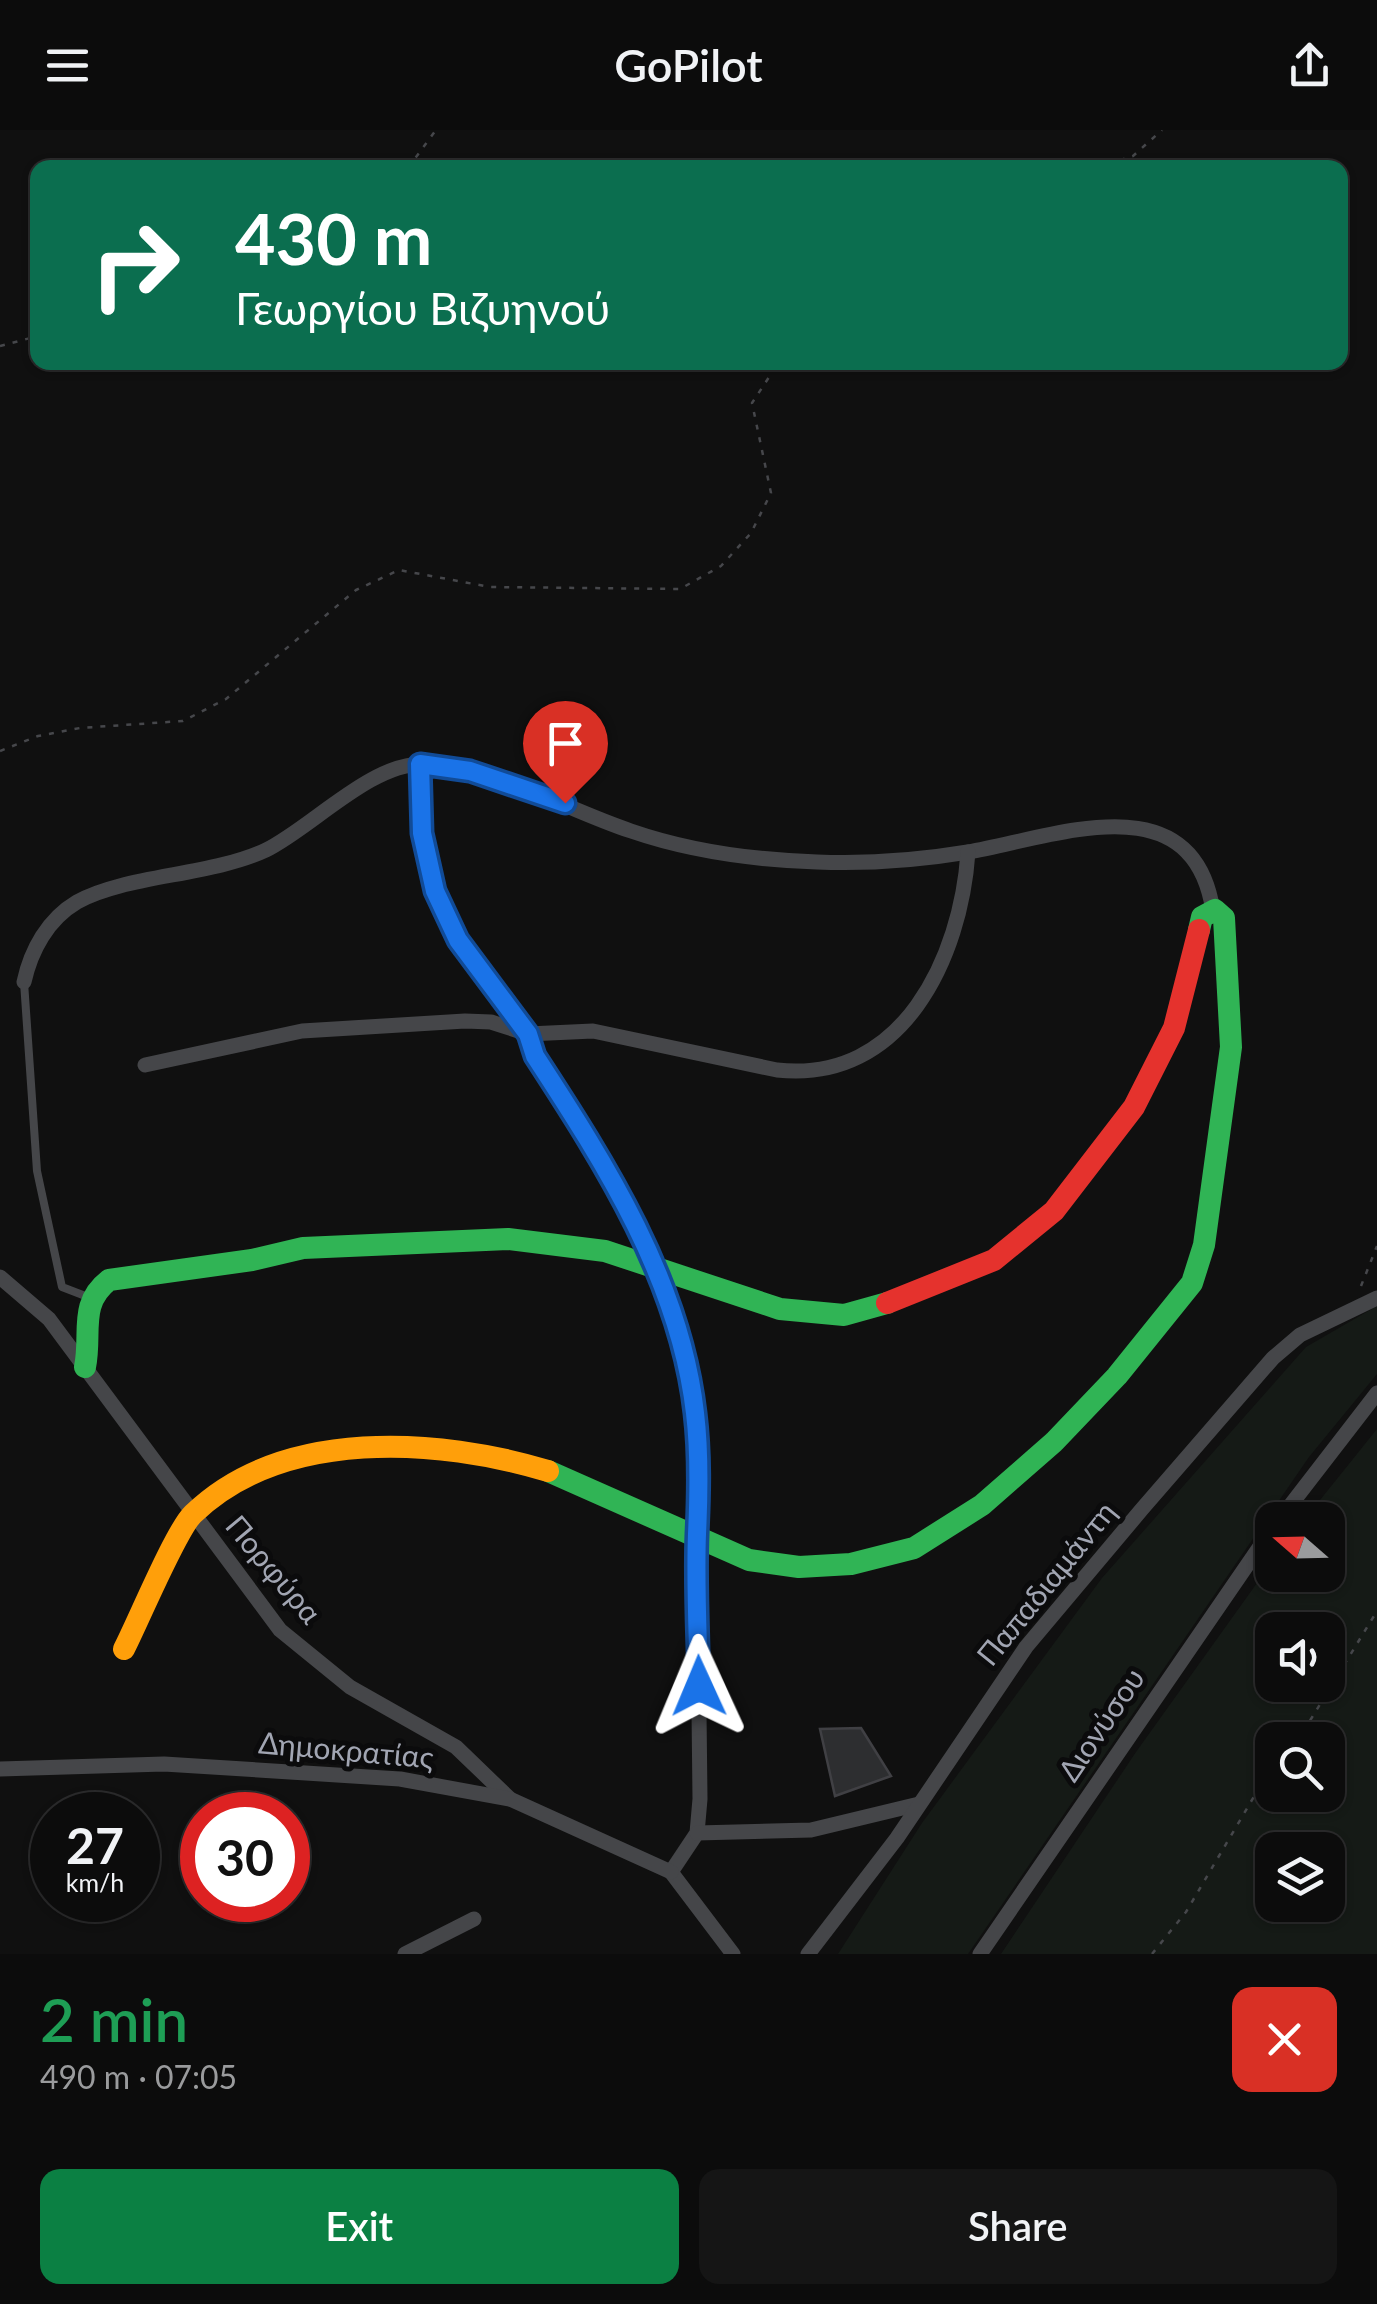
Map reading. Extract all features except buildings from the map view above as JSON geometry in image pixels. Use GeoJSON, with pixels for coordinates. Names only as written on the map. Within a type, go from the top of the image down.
{"type":"FeatureCollection","features":[{"type":"Feature","properties":{"kind":"street"},"geometry":{"type":"LineString","coordinates":[[420,764],[422,833],[435,891],[458,940],[528,1034],[535,1056],[590,1142],[656,1268],[695,1410],[701,1494],[697,1535],[697,1832],[672,1872],[733,1954]]}},
{"type":"Feature","properties":{"kind":"street"},"geometry":{"type":"LineString","coordinates":[[24,982],[35,946],[75,903],[266,850],[368,784],[420,764],[470,771],[532,789],[631,831],[699,849],[818,862],[968,852],[1090,827],[1134,828],[1174,842],[1202,866],[1212,911],[1224,918],[1227,932],[1231,1046],[1204,1246],[1192,1282],[1117,1376],[1018,1476],[982,1505],[914,1548],[852,1564],[775,1566],[748,1560],[546,1470],[466,1451],[370,1448],[303,1456],[243,1480],[191,1514],[124,1649]]}},
{"type":"Feature","properties":{"kind":"street"},"geometry":{"type":"LineString","coordinates":[[145,1065],[302,1031],[378,1024],[491,1022],[528,1034],[593,1031],[796,1072],[835,1064],[882,1043],[932,989],[956,933],[968,852]]}},
{"type":"Feature","properties":{"kind":"street"},"geometry":{"type":"LineString","coordinates":[[86,1367],[84,1324],[90,1298],[114,1278],[326,1246],[476,1239],[550,1242],[594,1248],[780,1309],[844,1315],[914,1296],[994,1260],[1054,1212],[1134,1107],[1174,1028],[1191,972],[1199,924],[1212,911]]}},
{"type":"Feature","properties":{"kind":"street","name":"Πορφύρα"},"geometry":{"type":"LineString","coordinates":[[0,1277],[49,1320],[280,1630],[350,1687],[456,1746],[510,1799]]}},
{"type":"Feature","properties":{"kind":"street","name":"Παπαδιαμάντη"},"geometry":{"type":"LineString","coordinates":[[808,1954],[919,1804],[1026,1647],[1273,1358],[1300,1335],[1377,1298]]}},
{"type":"Feature","properties":{"kind":"street"},"geometry":{"type":"LineString","coordinates":[[1292,1502],[1377,1394]]}},
{"type":"Feature","properties":{"kind":"street","name":"Διονύσου"},"geometry":{"type":"LineString","coordinates":[[980,1954],[1255,1553]]}},
{"type":"Feature","properties":{"kind":"street","name":"Δημοκρατίας"},"geometry":{"type":"LineString","coordinates":[[0,1768],[164,1764],[400,1779],[510,1799],[672,1872]]}},
{"type":"Feature","properties":{"kind":"street"},"geometry":{"type":"LineString","coordinates":[[697,1832],[811,1830],[919,1804]]}},
{"type":"Feature","properties":{"kind":"street"},"geometry":{"type":"LineString","coordinates":[[405,1954],[474,1920]]}},
{"type":"Feature","properties":{"kind":"lane"},"geometry":{"type":"LineString","coordinates":[[24,982],[37,1171],[62,1287],[90,1298]]}},
{"type":"Feature","properties":{"kind":"path"},"geometry":{"type":"LineString","coordinates":[[414,160],[436,130]]}},
{"type":"Feature","properties":{"kind":"path"},"geometry":{"type":"LineString","coordinates":[[1120,160],[1133,156],[1162,130]]}},
{"type":"Feature","properties":{"kind":"path"},"geometry":{"type":"LineString","coordinates":[[0,346],[30,338]]}},
{"type":"Feature","properties":{"kind":"path"},"geometry":{"type":"LineString","coordinates":[[0,750],[38,736],[80,728],[132,728],[183,721],[226,699],[356,590],[398,570],[490,588],[680,589],[721,566],[751,533],[771,493],[752,402],[774,370]]}},
{"type":"Feature","properties":{"kind":"path"},"geometry":{"type":"LineString","coordinates":[[1356,1307],[1377,1246]]}},
{"type":"Feature","properties":{"kind":"path"},"geometry":{"type":"LineString","coordinates":[[1308,1722],[1377,1611]]}},
{"type":"Feature","properties":{"kind":"path"},"geometry":{"type":"LineString","coordinates":[[1152,1954],[1186,1912],[1255,1795]]}},
{"type":"Feature","properties":{"kind":"shaded area"},"geometry":{"type":"Polygon","coordinates":[[[1377,1306],[1377,1374],[1309,1457],[1278,1502],[1255,1502],[1255,1536],[968,1954],[838,1954],[922,1823],[1102,1578],[1306,1347],[1377,1306]]]}},
{"type":"Feature","properties":{"kind":"shaded area"},"geometry":{"type":"Polygon","coordinates":[[[1377,1429],[1377,1954],[1001,1954],[1136,1752],[1255,1586],[1255,1592],[1345,1592],[1345,1502],[1318,1502],[1377,1429]]]}},
{"type":"Feature","properties":{"kind":"traffic: fast"},"geometry":{"type":"LineString","coordinates":[[548,1471],[749,1560],[799,1567],[851,1564],[914,1548],[982,1505],[1054,1442],[1117,1376],[1192,1283],[1204,1245],[1231,1047],[1224,918],[1215,910],[1202,917],[1199,930]]}},
{"type":"Feature","properties":{"kind":"traffic: fast"},"geometry":{"type":"LineString","coordinates":[[85,1367],[90,1309],[99,1289],[109,1280],[252,1260],[303,1248],[508,1239],[605,1251],[780,1309],[844,1315],[887,1303]]}},
{"type":"Feature","properties":{"kind":"traffic: slow"},"geometry":{"type":"LineString","coordinates":[[124,1649],[167,1557],[193,1514],[230,1486],[271,1466],[316,1453],[412,1447],[505,1460],[548,1471]]}},
{"type":"Feature","properties":{"kind":"traffic: jam"},"geometry":{"type":"LineString","coordinates":[[887,1303],[994,1260],[1054,1211],[1134,1107],[1174,1028],[1199,930]]}},
{"type":"Feature","properties":{"kind":"route"},"geometry":{"type":"LineString","coordinates":[[565,803],[470,771],[420,764],[427,864],[446,918],[528,1034],[535,1056],[633,1217],[656,1268],[674,1326],[695,1410],[701,1494],[697,1535],[699,1686]]}}]}
